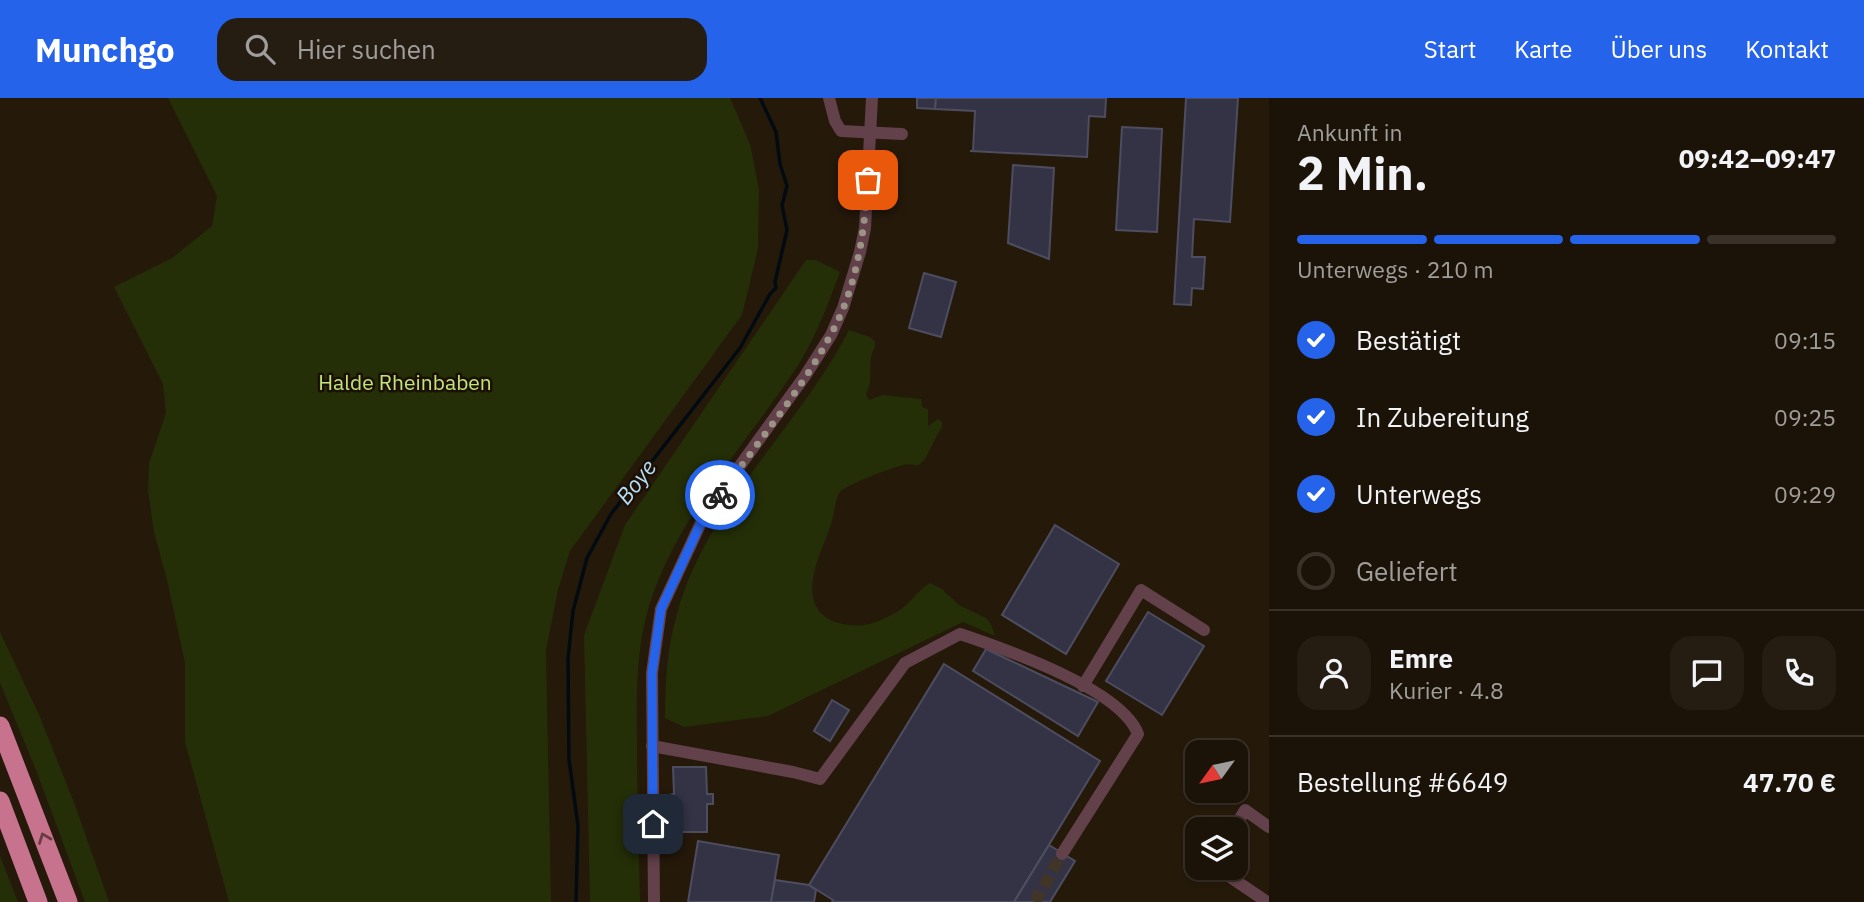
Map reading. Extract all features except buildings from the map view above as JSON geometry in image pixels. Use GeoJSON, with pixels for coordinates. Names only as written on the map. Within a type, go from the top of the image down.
{"type":"FeatureCollection","features":[{"type":"Feature","properties":{"kind":"highway"},"geometry":{"type":"LineString","coordinates":[[0,726],[68,902]]}},
{"type":"Feature","properties":{"kind":"highway"},"geometry":{"type":"LineString","coordinates":[[0,802],[38,902]]}},
{"type":"Feature","properties":{"kind":"street"},"geometry":{"type":"LineString","coordinates":[[828,98],[841,131],[902,134]]}},
{"type":"Feature","properties":{"kind":"street"},"geometry":{"type":"LineString","coordinates":[[654,902],[652,673],[661,609],[705,514],[805,376],[831,335],[853,279],[865,228],[872,98]]}},
{"type":"Feature","properties":{"kind":"street"},"geometry":{"type":"LineString","coordinates":[[1083,686],[1141,590],[1204,630]]}},
{"type":"Feature","properties":{"kind":"street"},"geometry":{"type":"LineString","coordinates":[[652,746],[820,779],[905,663],[960,634],[1001,648],[1101,695],[1134,722],[1138,734],[1062,854]]}},
{"type":"Feature","properties":{"kind":"street"},"geometry":{"type":"LineString","coordinates":[[1241,817],[1245,810],[1269,827]]}},
{"type":"Feature","properties":{"kind":"street"},"geometry":{"type":"LineString","coordinates":[[1235,880],[1267,902]]}},
{"type":"Feature","properties":{"kind":"green space","name":"Halde Rheinbaben"},"geometry":{"type":"Polygon","coordinates":[[[168,98],[730,98],[750,144],[759,189],[758,249],[742,315],[570,551],[558,590],[546,650],[551,902],[229,902],[185,742],[185,663],[154,532],[148,491],[149,463],[166,413],[163,384],[114,287],[172,258],[212,226],[217,196],[168,98]]]}},
{"type":"Feature","properties":{"kind":"green space"},"geometry":{"type":"Polygon","coordinates":[[[806,260],[816,260],[840,272],[820,324],[793,373],[693,513],[661,574],[649,606],[638,674],[640,902],[590,902],[584,635],[625,525],[806,260]]]}},
{"type":"Feature","properties":{"kind":"green space"},"geometry":{"type":"Polygon","coordinates":[[[849,330],[870,337],[875,342],[866,394],[869,400],[882,395],[921,399],[922,407],[928,409],[928,426],[938,419],[942,426],[925,459],[919,465],[903,465],[859,481],[839,493],[817,562],[812,589],[814,601],[820,612],[832,621],[865,625],[884,619],[899,610],[930,583],[942,589],[959,605],[986,618],[995,636],[963,622],[768,716],[684,727],[665,718],[665,693],[673,629],[689,577],[730,504],[828,366],[849,330]]]}},
{"type":"Feature","properties":{"kind":"green space"},"geometry":{"type":"Polygon","coordinates":[[[0,632],[40,717],[109,902],[85,902],[0,683],[0,632]]]}},
{"type":"Feature","properties":{"kind":"green space"},"geometry":{"type":"Polygon","coordinates":[[[0,856],[18,902],[0,902],[0,856]]]}},
{"type":"Feature","properties":{"kind":"waterway","name":"Boye"},"geometry":{"type":"LineString","coordinates":[[576,902],[578,826],[569,759],[568,659],[573,611],[587,558],[611,514],[740,348],[776,288],[775,282],[787,230],[782,205],[787,186],[780,164],[776,132],[760,98]]}},
{"type":"Feature","properties":{"kind":"tunnel"},"geometry":{"type":"LineString","coordinates":[[1035,902],[1062,854]]}},
{"type":"Feature","properties":{"kind":"way so far"},"geometry":{"type":"LineString","coordinates":[[720,495],[831,335],[843,308],[860,252],[865,228],[868,180]]}},
{"type":"Feature","properties":{"kind":"route"},"geometry":{"type":"LineString","coordinates":[[653,824],[652,673],[661,609],[705,514],[720,495]]}}]}
